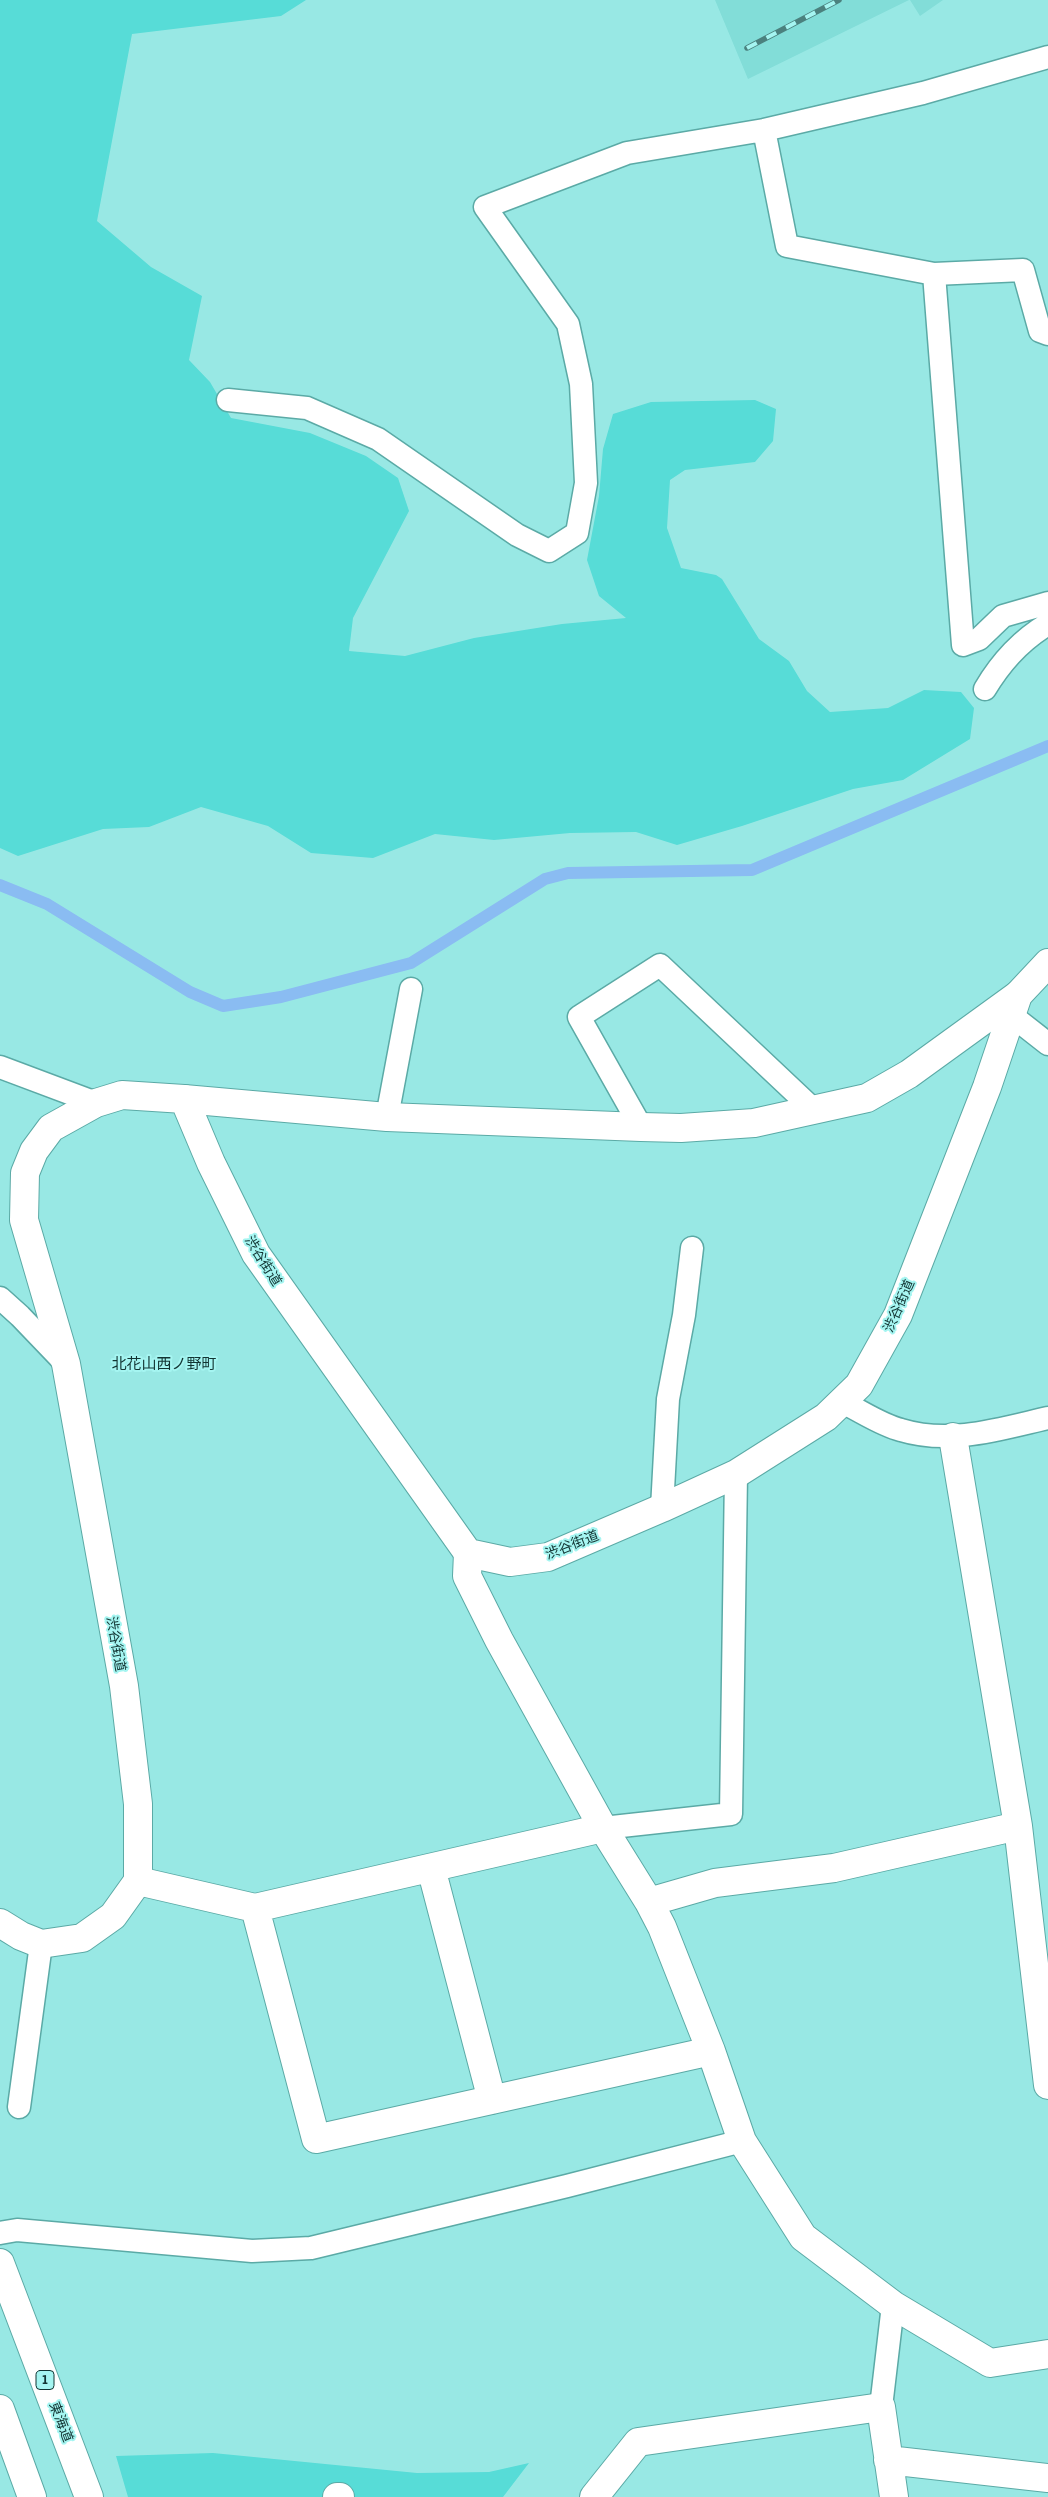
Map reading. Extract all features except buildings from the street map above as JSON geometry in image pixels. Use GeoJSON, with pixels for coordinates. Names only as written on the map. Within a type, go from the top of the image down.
{"type":"FeatureCollection","features":[{"type":"Feature","properties":{"kind":"main road","name":"渋谷街道"},"geometry":{"type":"LineString","coordinates":[[138,1881],[138,1804],[124,1686],[66,1364],[24,1220],[24,1173],[34,1151],[51,1128],[96,1103],[122,1095],[184,1099],[211,1163],[256,1254],[468,1553],[510,1562],[548,1556],[662,1508],[736,1474],[826,1417],[859,1385],[898,1315],[987,1086],[1015,1005],[1048,963]]}},
{"type":"Feature","properties":{"kind":"main road"},"geometry":{"type":"LineString","coordinates":[[184,1099],[387,1117],[641,1128],[681,1128],[754,1123],[867,1098],[909,1074],[1015,1005]]}},
{"type":"Feature","properties":{"kind":"main road"},"geometry":{"type":"LineString","coordinates":[[953,1437],[1018,1826],[1048,2085]]}},
{"type":"Feature","properties":{"kind":"main road"},"geometry":{"type":"LineString","coordinates":[[468,1553],[467,1576],[499,1640],[603,1828],[649,1902],[662,1927],[711,2051],[742,2141],[802,2237],[893,2305],[990,2363],[1048,2354]]}},
{"type":"Feature","properties":{"kind":"main road"},"geometry":{"type":"LineString","coordinates":[[649,1902],[715,1883],[834,1868],[1018,1826]]}},
{"type":"Feature","properties":{"kind":"main road"},"geometry":{"type":"LineString","coordinates":[[0,1923],[21,1936],[41,1944],[82,1938],[113,1916],[138,1881],[255,1908],[603,1828]]}},
{"type":"Feature","properties":{"kind":"main road"},"geometry":{"type":"LineString","coordinates":[[431,1868],[492,2100]]}},
{"type":"Feature","properties":{"kind":"main road"},"geometry":{"type":"LineString","coordinates":[[255,1908],[316,2140],[711,2051]]}},
{"type":"Feature","properties":{"kind":"main road","name":"東海道"},"geometry":{"type":"LineString","coordinates":[[0,2263],[89,2497]]}},
{"type":"Feature","properties":{"kind":"main road"},"geometry":{"type":"LineString","coordinates":[[594,2497],[638,2442],[881,2406],[894,2497]]}},
{"type":"Feature","properties":{"kind":"main road"},"geometry":{"type":"LineString","coordinates":[[0,2409],[32,2497]]}},
{"type":"Feature","properties":{"kind":"main road"},"geometry":{"type":"LineString","coordinates":[[888,2460],[1048,2478]]}},
{"type":"Feature","properties":{"kind":"lane"},"geometry":{"type":"LineString","coordinates":[[228,400],[308,408],[378,439],[517,535],[549,551],[577,533],[579,524],[586,483],[581,384],[568,324],[485,207],[627,154],[764,130],[923,93],[1048,56]]}},
{"type":"Feature","properties":{"kind":"lane"},"geometry":{"type":"LineString","coordinates":[[764,130],[787,246],[934,274],[1023,270],[1040,331],[1048,334]]}},
{"type":"Feature","properties":{"kind":"lane"},"geometry":{"type":"LineString","coordinates":[[934,274],[963,646],[979,639],[1003,616],[1048,603]]}},
{"type":"Feature","properties":{"kind":"lane"},"geometry":{"type":"LineString","coordinates":[[985,689],[1000,664],[1033,633],[1048,624]]}},
{"type":"Feature","properties":{"kind":"lane"},"geometry":{"type":"LineString","coordinates":[[641,1128],[579,1017],[660,965],[815,1111]]}},
{"type":"Feature","properties":{"kind":"lane"},"geometry":{"type":"LineString","coordinates":[[387,1117],[411,988]]}},
{"type":"Feature","properties":{"kind":"lane"},"geometry":{"type":"LineString","coordinates":[[1015,1005],[1048,1044]]}},
{"type":"Feature","properties":{"kind":"lane"},"geometry":{"type":"LineString","coordinates":[[0,1067],[96,1103]]}},
{"type":"Feature","properties":{"kind":"lane"},"geometry":{"type":"LineString","coordinates":[[662,1508],[668,1399],[684,1315],[692,1248]]}},
{"type":"Feature","properties":{"kind":"lane"},"geometry":{"type":"LineString","coordinates":[[0,1298],[66,1364]]}},
{"type":"Feature","properties":{"kind":"lane"},"geometry":{"type":"LineString","coordinates":[[842,1402],[900,1430],[953,1437],[1048,1418]]}},
{"type":"Feature","properties":{"kind":"lane"},"geometry":{"type":"LineString","coordinates":[[603,1828],[731,1814],[736,1474]]}},
{"type":"Feature","properties":{"kind":"lane"},"geometry":{"type":"LineString","coordinates":[[19,2107],[41,1944]]}},
{"type":"Feature","properties":{"kind":"lane"},"geometry":{"type":"LineString","coordinates":[[0,2233],[17,2230],[252,2251],[311,2248],[567,2186],[742,2141]]}},
{"type":"Feature","properties":{"kind":"lane"},"geometry":{"type":"LineString","coordinates":[[881,2406],[893,2305]]}},
{"type":"Feature","properties":{"kind":"shaded area"},"geometry":{"type":"Polygon","coordinates":[[[0,0],[306,0],[281,16],[132,34],[97,221],[151,267],[202,296],[189,360],[210,382],[231,418],[310,433],[366,456],[398,478],[409,511],[353,618],[349,651],[405,656],[474,638],[562,624],[626,618],[599,596],[587,560],[599,496],[603,449],[613,414],[651,402],[755,400],[776,409],[773,441],[755,462],[685,470],[670,480],[667,528],[681,568],[716,575],[722,579],[759,639],[789,661],[807,691],[830,712],[888,708],[924,690],[961,692],[974,708],[970,739],[903,780],[853,789],[742,826],[677,845],[636,832],[570,833],[494,840],[435,834],[373,858],[311,853],[268,826],[201,807],[149,827],[103,829],[18,856],[0,848],[0,0]]]}},
{"type":"Feature","properties":{"kind":"shaded area"},"geometry":{"type":"Polygon","coordinates":[[[715,0],[909,0],[748,79],[715,0]]]}},
{"type":"Feature","properties":{"kind":"shaded area"},"geometry":{"type":"Polygon","coordinates":[[[910,0],[943,0],[920,16],[910,0]]]}},
{"type":"Feature","properties":{"kind":"shaded area"},"geometry":{"type":"Polygon","coordinates":[[[213,2453],[417,2473],[489,2472],[529,2463],[503,2497],[128,2497],[116,2456],[213,2453]]]}},
{"type":"Feature","properties":{"kind":"waterway"},"geometry":{"type":"LineString","coordinates":[[0,885],[47,904],[190,992],[223,1006],[281,997],[411,963],[545,879],[568,873],[752,870],[1048,746]]}},
{"type":"Feature","properties":{"kind":"railway"},"geometry":{"type":"LineString","coordinates":[[747,48],[839,0]]}},
{"type":"Feature","properties":{"kind":"district","name":"北花山西ノ野町"},"geometry":{"type":"Point","coordinates":[164,1364]}}]}
